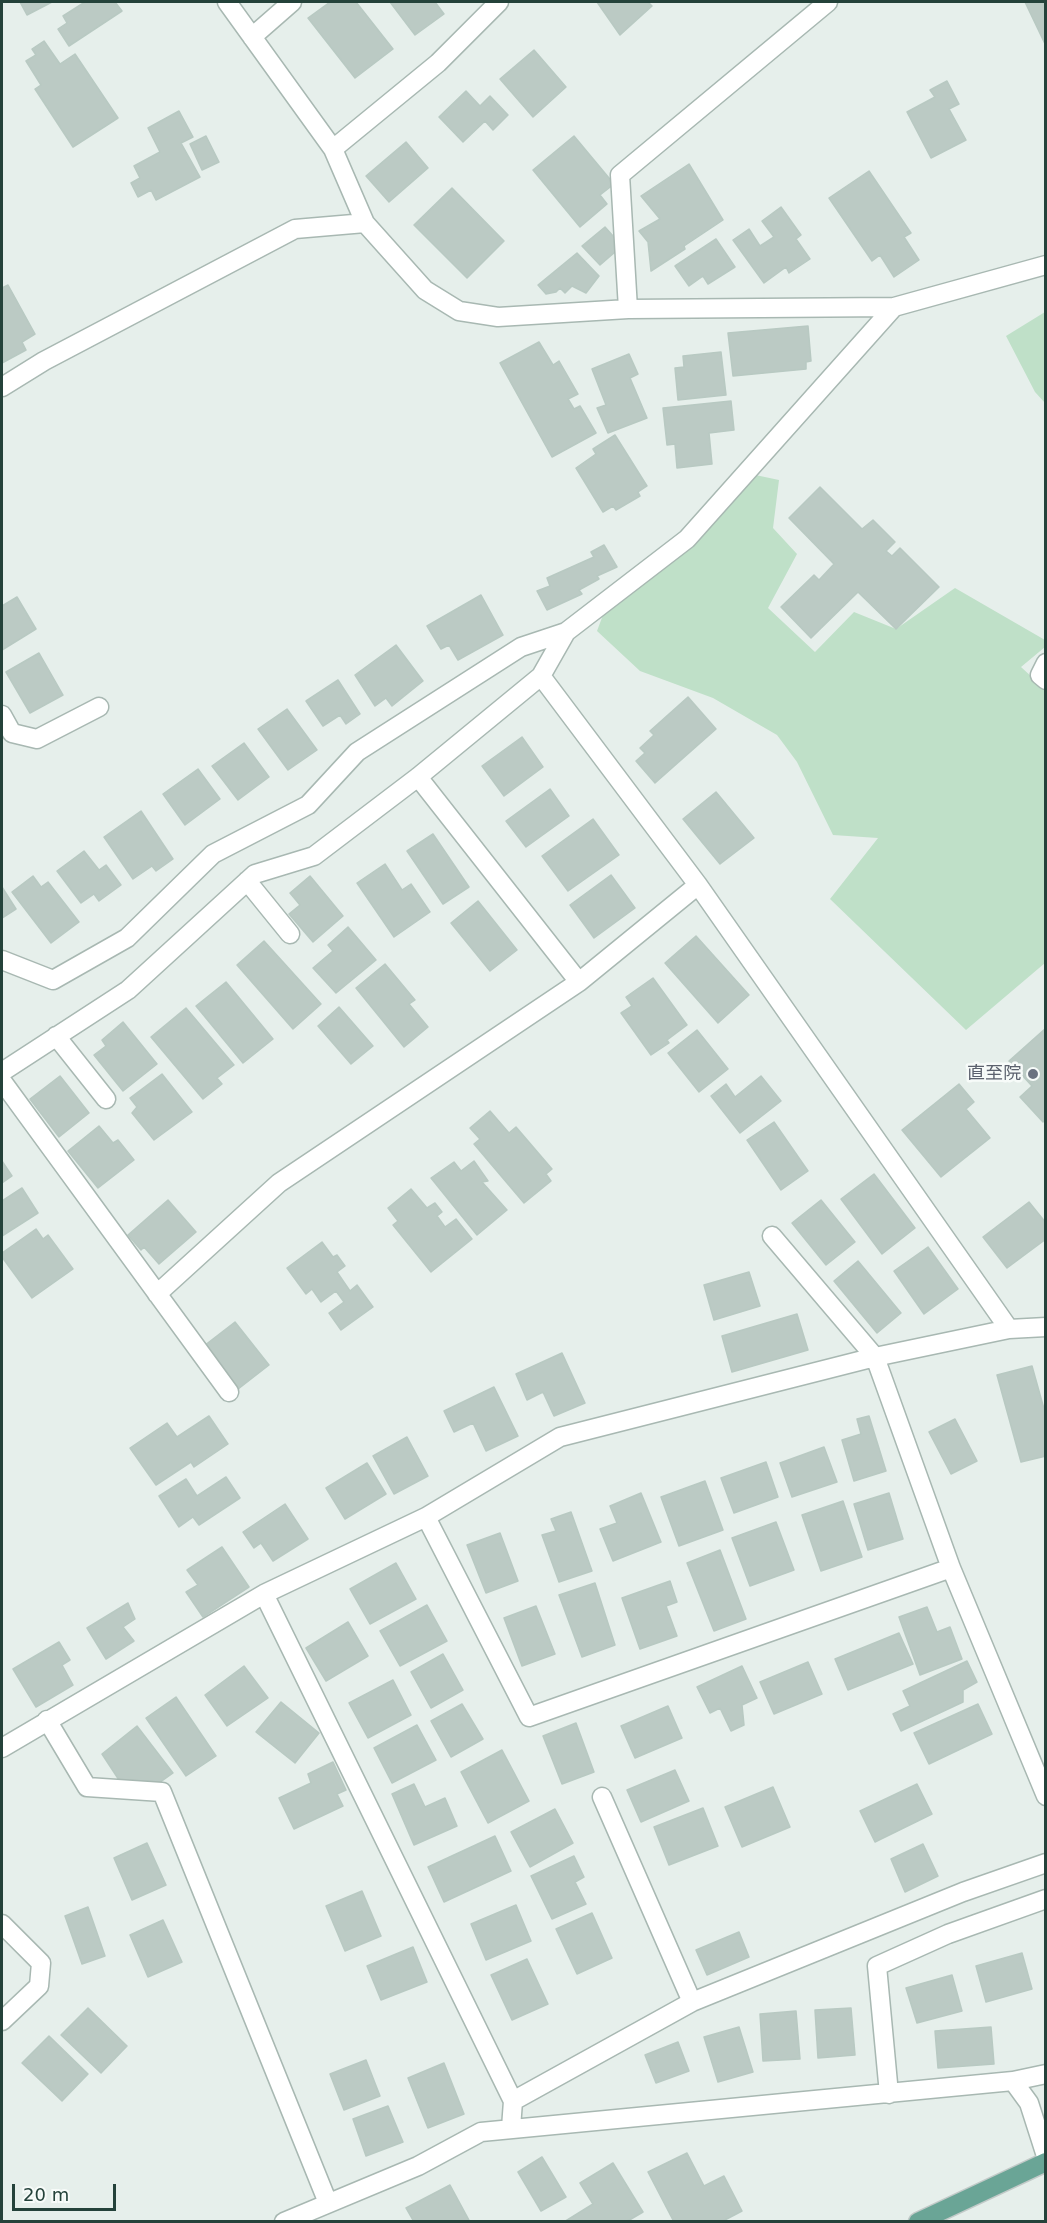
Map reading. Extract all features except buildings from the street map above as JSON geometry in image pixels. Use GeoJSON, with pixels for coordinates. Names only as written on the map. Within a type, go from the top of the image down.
{"type":"FeatureCollection","features":[{"type":"Feature","properties":{"kind":"main road"},"geometry":{"type":"LineString","coordinates":[[918,2222],[1046,2162]]}},
{"type":"Feature","properties":{"kind":"street"},"geometry":{"type":"LineString","coordinates":[[226,2],[333,148],[365,223],[425,290],[459,311],[498,317],[628,309],[894,307],[1046,265]]}},
{"type":"Feature","properties":{"kind":"street"},"geometry":{"type":"LineString","coordinates":[[252,37],[292,2]]}},
{"type":"Feature","properties":{"kind":"street"},"geometry":{"type":"LineString","coordinates":[[333,148],[438,63],[499,2]]}},
{"type":"Feature","properties":{"kind":"street"},"geometry":{"type":"LineString","coordinates":[[628,309],[620,175],[828,2]]}},
{"type":"Feature","properties":{"kind":"street"},"geometry":{"type":"LineString","coordinates":[[2,387],[44,361],[294,229],[365,223]]}},
{"type":"Feature","properties":{"kind":"street"},"geometry":{"type":"LineString","coordinates":[[2,960],[53,980],[127,938],[213,854],[308,805],[357,753],[521,647],[566,632],[687,538],[894,307]]}},
{"type":"Feature","properties":{"kind":"street"},"geometry":{"type":"LineString","coordinates":[[2,1072],[128,990],[255,874],[314,856],[418,777],[541,676],[566,632]]}},
{"type":"Feature","properties":{"kind":"street"},"geometry":{"type":"LineString","coordinates":[[1046,663],[1040,675],[1046,680]]}},
{"type":"Feature","properties":{"kind":"street"},"geometry":{"type":"LineString","coordinates":[[541,676],[698,885],[1009,1329]]}},
{"type":"Feature","properties":{"kind":"street"},"geometry":{"type":"LineString","coordinates":[[2,715],[12,733],[37,739],[99,707]]}},
{"type":"Feature","properties":{"kind":"street"},"geometry":{"type":"LineString","coordinates":[[418,777],[579,982]]}},
{"type":"Feature","properties":{"kind":"street"},"geometry":{"type":"LineString","coordinates":[[247,881],[290,934]]}},
{"type":"Feature","properties":{"kind":"street"},"geometry":{"type":"LineString","coordinates":[[157,1294],[279,1183],[579,982],[698,885]]}},
{"type":"Feature","properties":{"kind":"street"},"geometry":{"type":"LineString","coordinates":[[56,1036],[106,1099]]}},
{"type":"Feature","properties":{"kind":"street"},"geometry":{"type":"LineString","coordinates":[[2,1081],[229,1392]]}},
{"type":"Feature","properties":{"kind":"street"},"geometry":{"type":"LineString","coordinates":[[772,1236],[875,1357],[951,1568],[1046,1796]]}},
{"type":"Feature","properties":{"kind":"street"},"geometry":{"type":"LineString","coordinates":[[2,1748],[264,1594],[426,1517],[560,1437],[875,1357],[1009,1329],[1046,1327]]}},
{"type":"Feature","properties":{"kind":"street"},"geometry":{"type":"LineString","coordinates":[[426,1517],[529,1717],[951,1568]]}},
{"type":"Feature","properties":{"kind":"street"},"geometry":{"type":"LineString","coordinates":[[264,1594],[513,2101],[511,2128]]}},
{"type":"Feature","properties":{"kind":"street"},"geometry":{"type":"LineString","coordinates":[[47,1720],[87,1787],[162,1792],[328,2203]]}},
{"type":"Feature","properties":{"kind":"street"},"geometry":{"type":"LineString","coordinates":[[602,1797],[692,2002]]}},
{"type":"Feature","properties":{"kind":"street"},"geometry":{"type":"LineString","coordinates":[[513,2101],[692,2002],[963,1892],[1046,1863]]}},
{"type":"Feature","properties":{"kind":"street"},"geometry":{"type":"LineString","coordinates":[[889,2094],[877,1966],[948,1934],[1046,1899]]}},
{"type":"Feature","properties":{"kind":"street"},"geometry":{"type":"LineString","coordinates":[[2,1924],[41,1963],[39,1986],[2,2020]]}},
{"type":"Feature","properties":{"kind":"street"},"geometry":{"type":"LineString","coordinates":[[284,2222],[418,2166],[481,2132],[889,2094],[1013,2081],[1046,2074]]}},
{"type":"Feature","properties":{"kind":"street"},"geometry":{"type":"LineString","coordinates":[[1013,2081],[1029,2103],[1046,2156]]}},
{"type":"Feature","properties":{"kind":"green space"},"geometry":{"type":"Polygon","coordinates":[[[1045,312],[1045,403],[1035,392],[1006,336],[1045,312]]]}},
{"type":"Feature","properties":{"kind":"green space"},"geometry":{"type":"Polygon","coordinates":[[[746,473],[779,480],[773,528],[797,554],[768,608],[815,652],[854,612],[896,629],[955,588],[1045,640],[1045,647],[1021,667],[1045,689],[1045,963],[966,1030],[830,899],[878,838],[833,835],[797,762],[777,735],[713,698],[640,671],[597,631],[609,599],[746,473]]]}},
{"type":"Feature","properties":{"kind":"place","name":"直至院"},"geometry":{"type":"Point","coordinates":[1033,1074]}}]}
